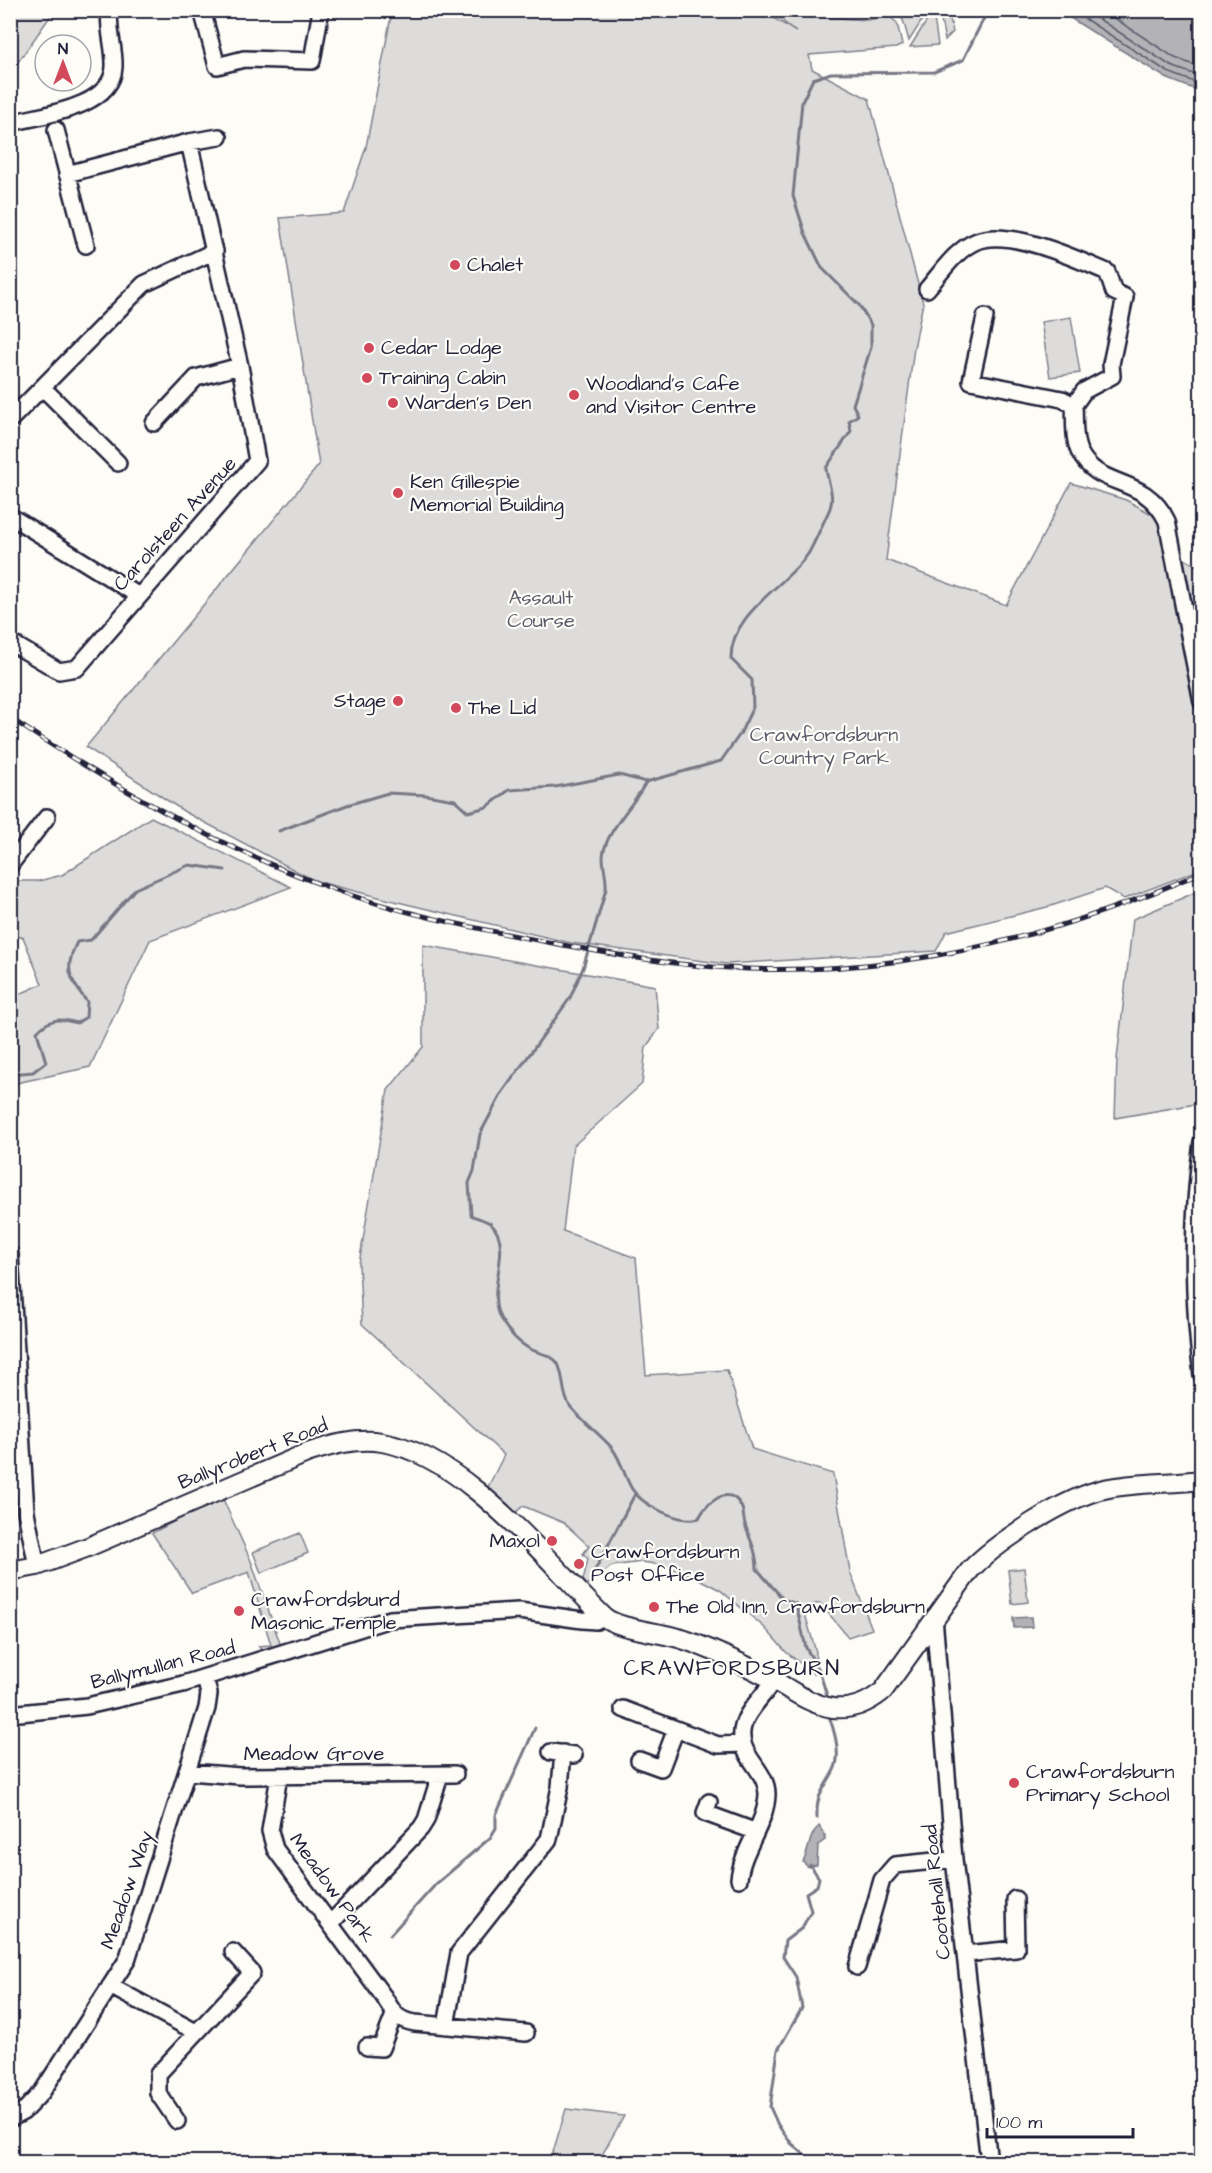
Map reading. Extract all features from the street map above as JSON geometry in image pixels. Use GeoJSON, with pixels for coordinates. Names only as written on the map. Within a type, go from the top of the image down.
{"type":"FeatureCollection","features":[{"type":"Feature","properties":{"kind":"main road","name":"Ballyrobert Road"},"geometry":{"type":"LineString","coordinates":[[10,1571],[37,1566],[88,1547],[307,1453],[338,1443],[361,1440],[382,1442],[412,1450],[466,1482],[603,1616]]}},
{"type":"Feature","properties":{"kind":"main road"},"geometry":{"type":"LineString","coordinates":[[603,1616],[613,1622],[684,1640],[736,1660],[824,1706],[842,1708],[864,1704],[883,1690],[934,1617],[984,1556],[1028,1526],[1074,1501],[1103,1490],[1202,1480]]}},
{"type":"Feature","properties":{"kind":"street"},"geometry":{"type":"LineString","coordinates":[[10,123],[89,102],[102,93],[111,81],[114,66],[110,10]]}},
{"type":"Feature","properties":{"kind":"street"},"geometry":{"type":"LineString","coordinates":[[202,10],[218,66],[244,59],[312,62],[321,10]]}},
{"type":"Feature","properties":{"kind":"street"},"geometry":{"type":"LineString","coordinates":[[56,130],[86,245]]}},
{"type":"Feature","properties":{"kind":"street"},"geometry":{"type":"LineString","coordinates":[[68,174],[189,142],[219,137]]}},
{"type":"Feature","properties":{"kind":"street","name":"Carolsteen Avenue"},"geometry":{"type":"LineString","coordinates":[[10,642],[59,671],[73,670],[257,461],[240,366],[189,142]]}},
{"type":"Feature","properties":{"kind":"street"},"geometry":{"type":"LineString","coordinates":[[927,290],[956,256],[976,241],[988,238],[1057,250],[1107,272],[1114,292],[1125,297],[1111,364],[1112,376],[1084,391],[1074,405],[1076,441],[1080,452],[1092,468],[1101,475],[1145,492],[1160,507],[1167,521],[1202,702]]}},
{"type":"Feature","properties":{"kind":"street"},"geometry":{"type":"LineString","coordinates":[[10,420],[144,285],[215,251]]}},
{"type":"Feature","properties":{"kind":"street"},"geometry":{"type":"LineString","coordinates":[[985,317],[971,381],[1062,399],[1074,405]]}},
{"type":"Feature","properties":{"kind":"street"},"geometry":{"type":"LineString","coordinates":[[154,423],[196,378],[240,366]]}},
{"type":"Feature","properties":{"kind":"street"},"geometry":{"type":"LineString","coordinates":[[43,388],[118,463]]}},
{"type":"Feature","properties":{"kind":"street"},"geometry":{"type":"LineString","coordinates":[[10,516],[139,596]]}},
{"type":"Feature","properties":{"kind":"street"},"geometry":{"type":"LineString","coordinates":[[10,864],[47,817]]}},
{"type":"Feature","properties":{"kind":"street"},"geometry":{"type":"LineString","coordinates":[[1202,1142],[1192,1257],[1194,1312],[1202,1375]]}},
{"type":"Feature","properties":{"kind":"street"},"geometry":{"type":"LineString","coordinates":[[10,1254],[26,1512],[37,1566]]}},
{"type":"Feature","properties":{"kind":"street","name":"Ballymullan Road"},"geometry":{"type":"LineString","coordinates":[[10,1714],[87,1706],[205,1678],[390,1619],[519,1611],[596,1621],[603,1616]]}},
{"type":"Feature","properties":{"kind":"street","name":"Cootehall Road"},"geometry":{"type":"LineString","coordinates":[[934,1617],[954,1859],[989,2163]]}},
{"type":"Feature","properties":{"kind":"street","name":"Meadow Way"},"geometry":{"type":"LineString","coordinates":[[10,2119],[23,2112],[42,2092],[126,1960],[189,1772],[207,1708],[209,1694],[205,1678]]}},
{"type":"Feature","properties":{"kind":"street"},"geometry":{"type":"LineString","coordinates":[[740,1879],[740,1865],[765,1806],[767,1794],[765,1780],[747,1757],[742,1728],[773,1680]]}},
{"type":"Feature","properties":{"kind":"street"},"geometry":{"type":"LineString","coordinates":[[623,1709],[718,1745],[743,1744]]}},
{"type":"Feature","properties":{"kind":"street"},"geometry":{"type":"LineString","coordinates":[[639,1760],[665,1770],[676,1729]]}},
{"type":"Feature","properties":{"kind":"street"},"geometry":{"type":"LineString","coordinates":[[446,2026],[459,1953],[534,1861],[549,1839],[560,1787],[563,1753]]}},
{"type":"Feature","properties":{"kind":"street","name":"Meadow Grove"},"geometry":{"type":"LineString","coordinates":[[189,1772],[279,1776],[447,1774],[421,1828],[330,1924]]}},
{"type":"Feature","properties":{"kind":"street","name":"Meadow Park"},"geometry":{"type":"LineString","coordinates":[[279,1776],[270,1831],[272,1843],[384,1996],[394,2015]]}},
{"type":"Feature","properties":{"kind":"street"},"geometry":{"type":"LineString","coordinates":[[706,1812],[754,1831]]}},
{"type":"Feature","properties":{"kind":"street"},"geometry":{"type":"LineString","coordinates":[[857,1967],[882,1880],[895,1865],[954,1859]]}},
{"type":"Feature","properties":{"kind":"street"},"geometry":{"type":"LineString","coordinates":[[965,1954],[1016,1949],[1015,1899]]}},
{"type":"Feature","properties":{"kind":"street"},"geometry":{"type":"LineString","coordinates":[[177,2121],[158,2093],[156,2079],[160,2070],[252,1973],[233,1952]]}},
{"type":"Feature","properties":{"kind":"street"},"geometry":{"type":"LineString","coordinates":[[110,1986],[196,2032]]}},
{"type":"Feature","properties":{"kind":"street"},"geometry":{"type":"LineString","coordinates":[[367,2047],[381,2048],[394,2015],[403,2021],[526,2033]]}},
{"type":"Feature","properties":{"kind":"green space"},"geometry":{"type":"Polygon","coordinates":[[[10,11],[54,11],[38,33],[33,33],[33,41],[10,72],[10,11]]]}},
{"type":"Feature","properties":{"kind":"green space","name":"Crawfordsburn Country Park"},"geometry":{"type":"Polygon","coordinates":[[[392,11],[763,11],[796,32],[774,14],[868,20],[888,15],[897,23],[902,45],[896,48],[809,55],[812,69],[869,99],[923,303],[914,348],[886,560],[1006,605],[1071,483],[1126,500],[1159,518],[1173,553],[1201,568],[1201,869],[1124,899],[1105,888],[1051,906],[946,932],[936,951],[726,964],[571,943],[315,881],[185,812],[86,747],[319,465],[280,218],[344,213],[366,147],[392,11]]]}},
{"type":"Feature","properties":{"kind":"green space"},"geometry":{"type":"Polygon","coordinates":[[[816,11],[928,11],[909,41],[903,20],[896,13],[816,11]]]}},
{"type":"Feature","properties":{"kind":"green space"},"geometry":{"type":"Polygon","coordinates":[[[939,11],[948,11],[953,32],[945,40],[939,11]]]}},
{"type":"Feature","properties":{"kind":"green space"},"geometry":{"type":"Polygon","coordinates":[[[933,12],[938,45],[910,47],[930,16],[933,12]]]}},
{"type":"Feature","properties":{"kind":"green space"},"geometry":{"type":"Polygon","coordinates":[[[1071,317],[1080,373],[1050,377],[1041,322],[1071,317]]]}},
{"type":"Feature","properties":{"kind":"green space"},"geometry":{"type":"Polygon","coordinates":[[[151,817],[291,887],[150,940],[90,1067],[16,1083],[11,998],[42,984],[23,937],[11,936],[11,881],[39,881],[62,875],[151,817]]]}},
{"type":"Feature","properties":{"kind":"green space"},"geometry":{"type":"Polygon","coordinates":[[[1201,890],[1201,1103],[1115,1118],[1117,1059],[1133,919],[1201,890]]]}},
{"type":"Feature","properties":{"kind":"green space"},"geometry":{"type":"Polygon","coordinates":[[[423,945],[655,986],[659,1029],[646,1047],[642,1084],[573,1146],[563,1231],[636,1258],[646,1375],[727,1370],[752,1449],[833,1474],[850,1572],[872,1629],[848,1637],[820,1603],[803,1607],[816,1652],[814,1674],[786,1652],[765,1628],[720,1590],[693,1576],[661,1565],[642,1562],[612,1566],[587,1585],[583,1580],[588,1559],[583,1554],[589,1546],[564,1523],[523,1506],[512,1516],[486,1491],[504,1455],[362,1324],[359,1264],[388,1090],[423,1047],[423,945]]]}},
{"type":"Feature","properties":{"kind":"green space"},"geometry":{"type":"Polygon","coordinates":[[[222,1497],[251,1561],[281,1646],[263,1652],[258,1646],[271,1645],[249,1572],[192,1593],[152,1533],[222,1497]]]}},
{"type":"Feature","properties":{"kind":"green space"},"geometry":{"type":"Polygon","coordinates":[[[300,1533],[308,1553],[261,1573],[253,1552],[300,1533]]]}},
{"type":"Feature","properties":{"kind":"green space"},"geometry":{"type":"Polygon","coordinates":[[[1024,1568],[1028,1602],[1012,1604],[1008,1570],[1024,1568]]]}},
{"type":"Feature","properties":{"kind":"green space"},"geometry":{"type":"Polygon","coordinates":[[[566,2109],[624,2116],[598,2162],[550,2162],[566,2109]]]}},
{"type":"Feature","properties":{"kind":"water"},"geometry":{"type":"Polygon","coordinates":[[[1059,11],[1201,11],[1201,92],[1166,78],[1059,11]]]}},
{"type":"Feature","properties":{"kind":"water"},"geometry":{"type":"Polygon","coordinates":[[[1031,1617],[1032,1627],[1014,1628],[1013,1618],[1031,1617]]]}},
{"type":"Feature","properties":{"kind":"water"},"geometry":{"type":"Polygon","coordinates":[[[819,1826],[825,1835],[825,1840],[818,1845],[817,1865],[808,1867],[803,1862],[813,1834],[819,1826]]]}},
{"type":"Feature","properties":{"kind":"waterway"},"geometry":{"type":"LineString","coordinates":[[279,831],[347,805],[388,793],[426,795],[455,800],[468,812],[487,807],[509,790],[555,787],[619,775],[646,782],[721,761],[740,734],[753,707],[752,680],[731,659],[733,643],[749,614],[808,554],[830,508],[831,493],[826,468],[851,431],[849,421],[858,415],[853,405],[871,347],[871,325],[859,305],[822,268],[805,233],[793,196],[802,102],[813,79],[831,73],[934,72],[963,60],[988,10]]}},
{"type":"Feature","properties":{"kind":"waterway"},"geometry":{"type":"LineString","coordinates":[[646,782],[609,837],[605,847],[603,856],[606,889],[583,968],[570,998],[502,1093],[480,1134],[474,1171],[469,1183],[471,1215],[491,1224],[498,1234],[500,1256],[496,1306],[500,1318],[520,1342],[557,1362],[565,1396],[570,1406],[612,1448],[629,1484],[637,1495],[662,1512],[691,1519],[699,1518],[702,1512],[718,1498],[730,1496],[736,1499],[743,1510],[745,1524],[755,1551],[757,1569],[783,1599],[796,1604],[806,1648],[819,1670],[828,1699]]}},
{"type":"Feature","properties":{"kind":"waterway"},"geometry":{"type":"LineString","coordinates":[[10,1074],[33,1072],[46,1062],[37,1032],[46,1024],[55,1020],[77,1023],[86,1017],[87,1002],[70,974],[70,960],[77,942],[91,940],[135,889],[189,865],[225,870]]}},
{"type":"Feature","properties":{"kind":"waterway"},"geometry":{"type":"LineString","coordinates":[[594,1572],[635,1494]]}},
{"type":"Feature","properties":{"kind":"waterway"},"geometry":{"type":"LineString","coordinates":[[817,1818],[819,1797],[834,1770],[837,1758],[830,1719]]}},
{"type":"Feature","properties":{"kind":"waterway"},"geometry":{"type":"LineString","coordinates":[[390,1935],[436,1884],[490,1838],[496,1828],[496,1815],[535,1728]]}},
{"type":"Feature","properties":{"kind":"waterway"},"geometry":{"type":"LineString","coordinates":[[810,1865],[819,1878],[817,1886],[806,1893],[811,1911],[802,1928],[785,1941],[783,1957],[796,1977],[802,2008],[778,2050],[770,2107],[778,2125],[791,2143],[813,2162]]}},
{"type":"Feature","properties":{"kind":"railway"},"geometry":{"type":"LineString","coordinates":[[10,718],[164,812],[245,853],[328,887],[407,912],[461,925],[593,951],[670,963],[722,968],[807,969],[865,965],[923,957],[981,946],[1093,915],[1202,872]]}},
{"type":"Feature","properties":{"kind":"place","name":"Chalet"},"geometry":{"type":"Point","coordinates":[455,265]}},
{"type":"Feature","properties":{"kind":"place","name":"Cedar Lodge"},"geometry":{"type":"Point","coordinates":[369,348]}},
{"type":"Feature","properties":{"kind":"place","name":"Training Cabin"},"geometry":{"type":"Point","coordinates":[367,378]}},
{"type":"Feature","properties":{"kind":"place","name":"Woodland's Cafe and Visitor Centre"},"geometry":{"type":"Point","coordinates":[574,395]}},
{"type":"Feature","properties":{"kind":"place","name":"Warden's Den"},"geometry":{"type":"Point","coordinates":[393,403]}},
{"type":"Feature","properties":{"kind":"place","name":"Ken Gillespie Memorial Building"},"geometry":{"type":"Point","coordinates":[398,493]}},
{"type":"Feature","properties":{"kind":"place","name":"Stage"},"geometry":{"type":"Point","coordinates":[398,701]}},
{"type":"Feature","properties":{"kind":"place","name":"The Lid"},"geometry":{"type":"Point","coordinates":[456,708]}},
{"type":"Feature","properties":{"kind":"place","name":"Maxol"},"geometry":{"type":"Point","coordinates":[552,1541]}},
{"type":"Feature","properties":{"kind":"place","name":"Crawfordsburn Post Office"},"geometry":{"type":"Point","coordinates":[579,1564]}},
{"type":"Feature","properties":{"kind":"place","name":"The Old Inn, Crawfordsburn"},"geometry":{"type":"Point","coordinates":[654,1607]}},
{"type":"Feature","properties":{"kind":"place","name":"Crawfordsburd Masonic Temple"},"geometry":{"type":"Point","coordinates":[239,1611]}},
{"type":"Feature","properties":{"kind":"place","name":"Crawfordsburn Primary School"},"geometry":{"type":"Point","coordinates":[1014,1783]}},
{"type":"Feature","properties":{"kind":"district","name":"CRAWFORDSBURN"},"geometry":{"type":"Point","coordinates":[732,1668]}},
{"type":"Feature","properties":{"kind":"park label","name":"Assault Course"},"geometry":{"type":"Point","coordinates":[541,610]}}]}
